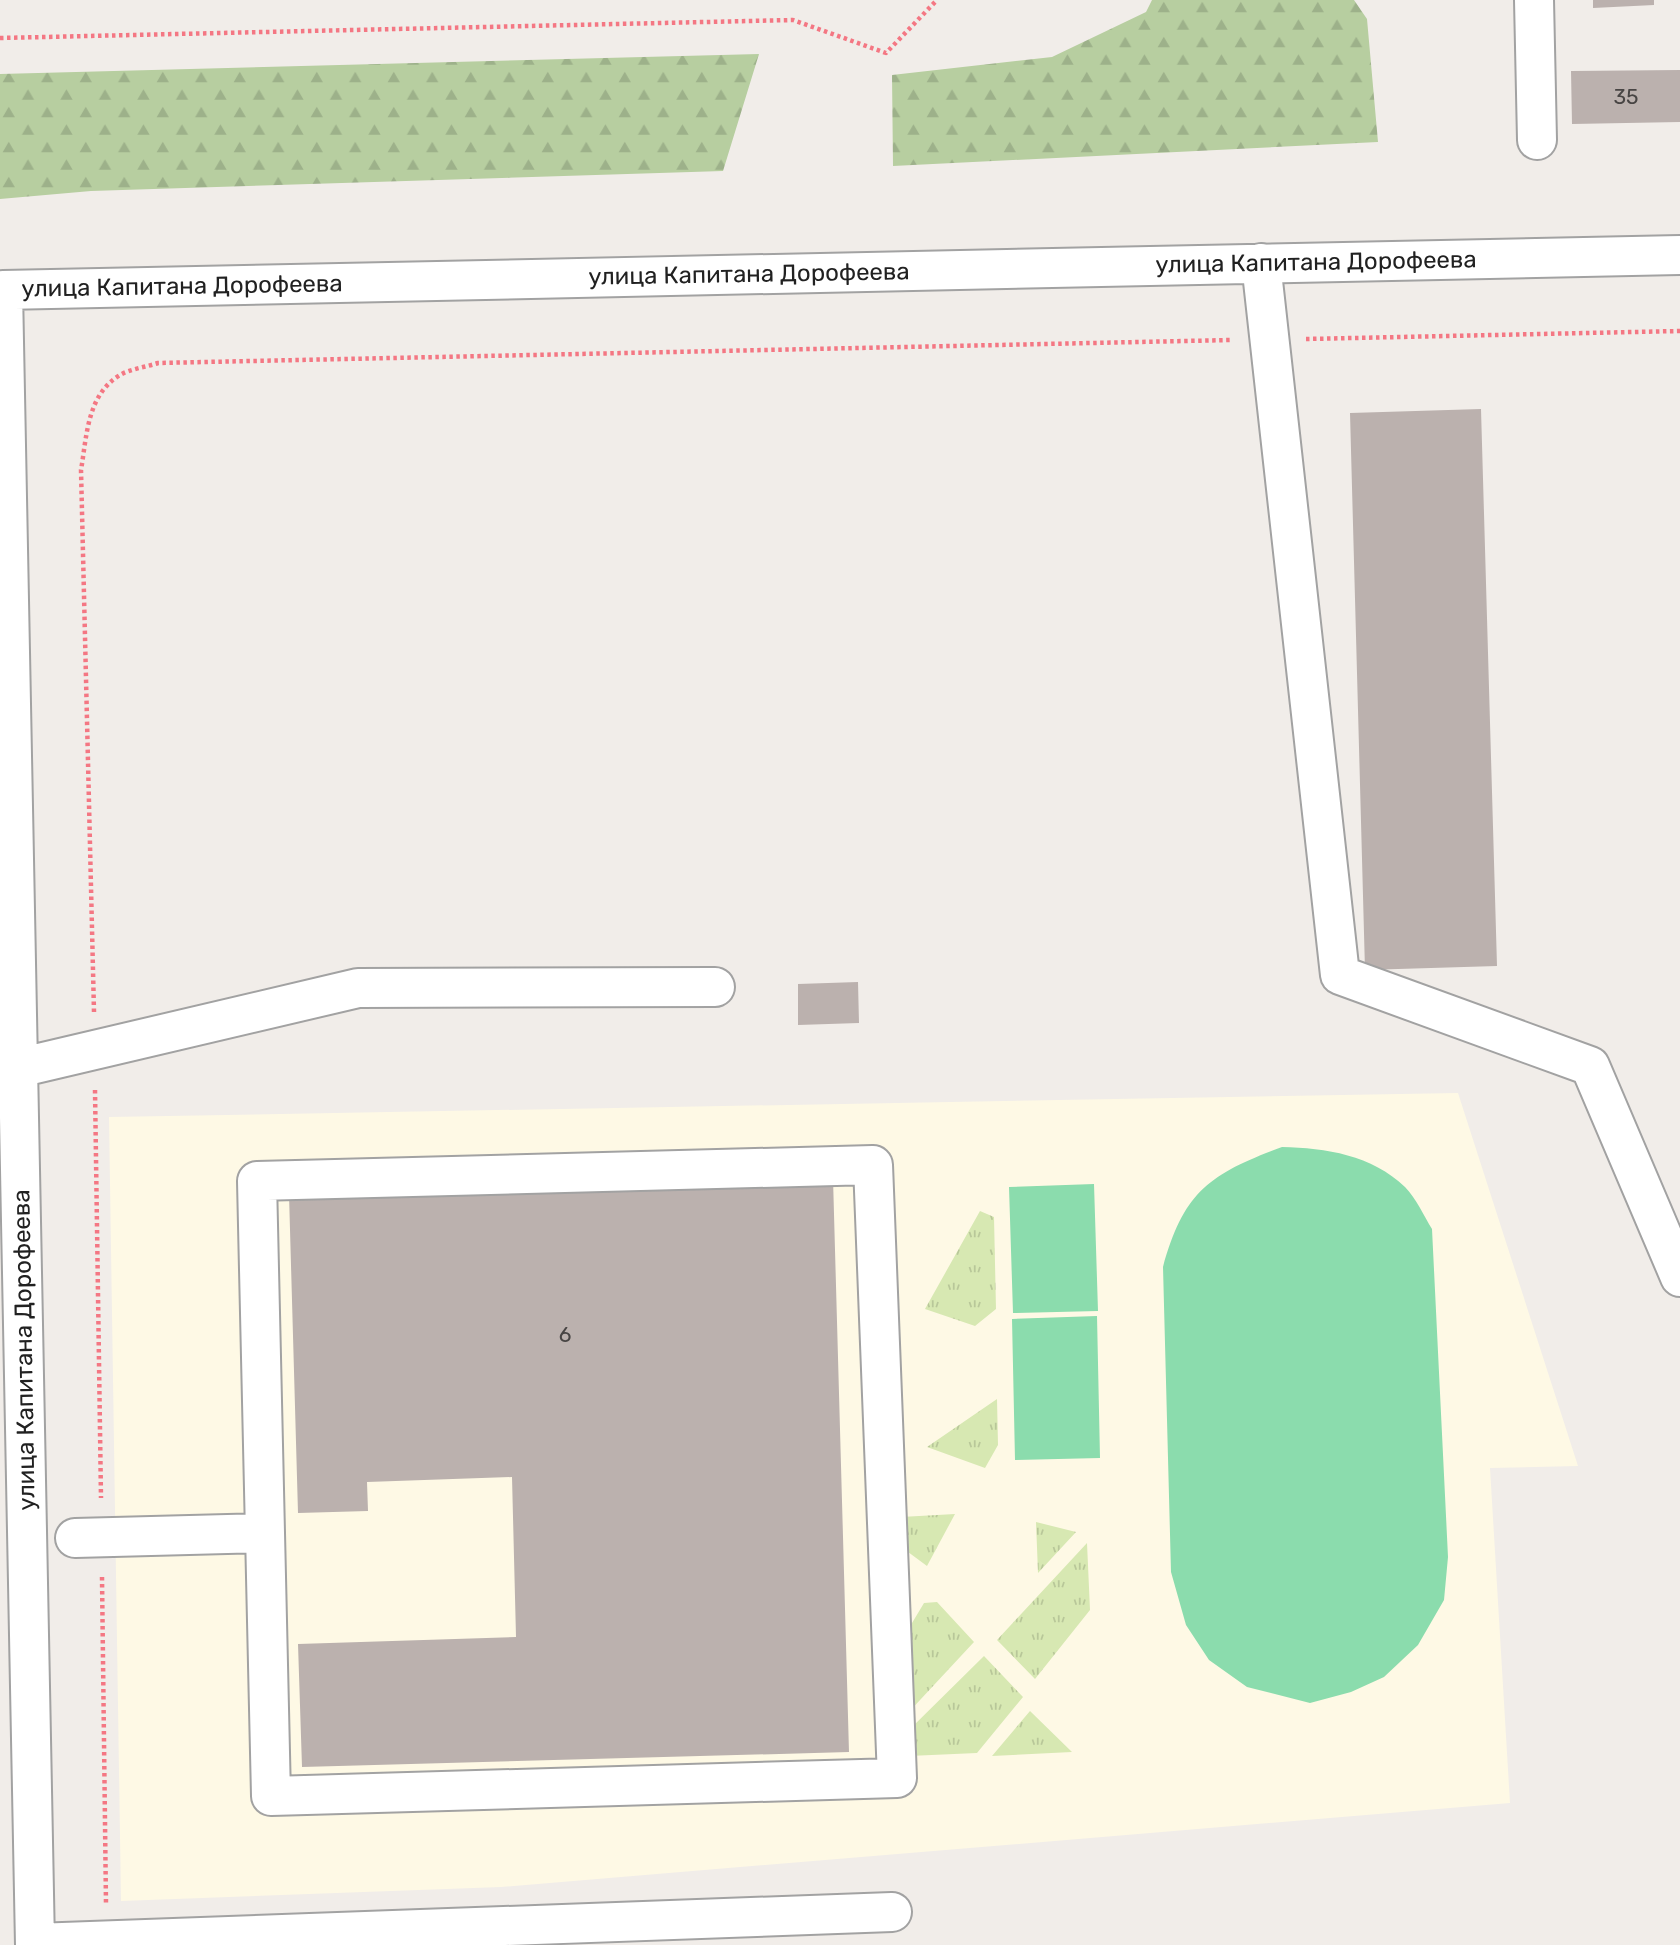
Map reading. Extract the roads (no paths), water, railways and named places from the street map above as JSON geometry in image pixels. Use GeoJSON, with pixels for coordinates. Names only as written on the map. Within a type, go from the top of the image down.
{"type":"FeatureCollection","features":[{"type":"Feature","properties":{"kind":"street"},"geometry":{"type":"LineString","coordinates":[[1534,0],[1537,140]]}},
{"type":"Feature","properties":{"kind":"street","name":"улица Капитана Дорофеева"},"geometry":{"type":"LineString","coordinates":[[35,1944],[3,290],[1680,255]]}},
{"type":"Feature","properties":{"kind":"street"},"geometry":{"type":"LineString","coordinates":[[1261,263],[1340,975],[1590,1066],[1680,1277]]}},
{"type":"Feature","properties":{"kind":"street"},"geometry":{"type":"LineString","coordinates":[[18,1068],[358,988],[715,987]]}},
{"type":"Feature","properties":{"kind":"street"},"geometry":{"type":"LineString","coordinates":[[873,1165],[897,1778],[271,1796],[265,1533],[257,1181],[873,1165]]}},
{"type":"Feature","properties":{"kind":"street"},"geometry":{"type":"LineString","coordinates":[[88,1538],[265,1533]]}},
{"type":"Feature","properties":{"kind":"street"},"geometry":{"type":"LineString","coordinates":[[35,1944],[892,1912]]}}]}
